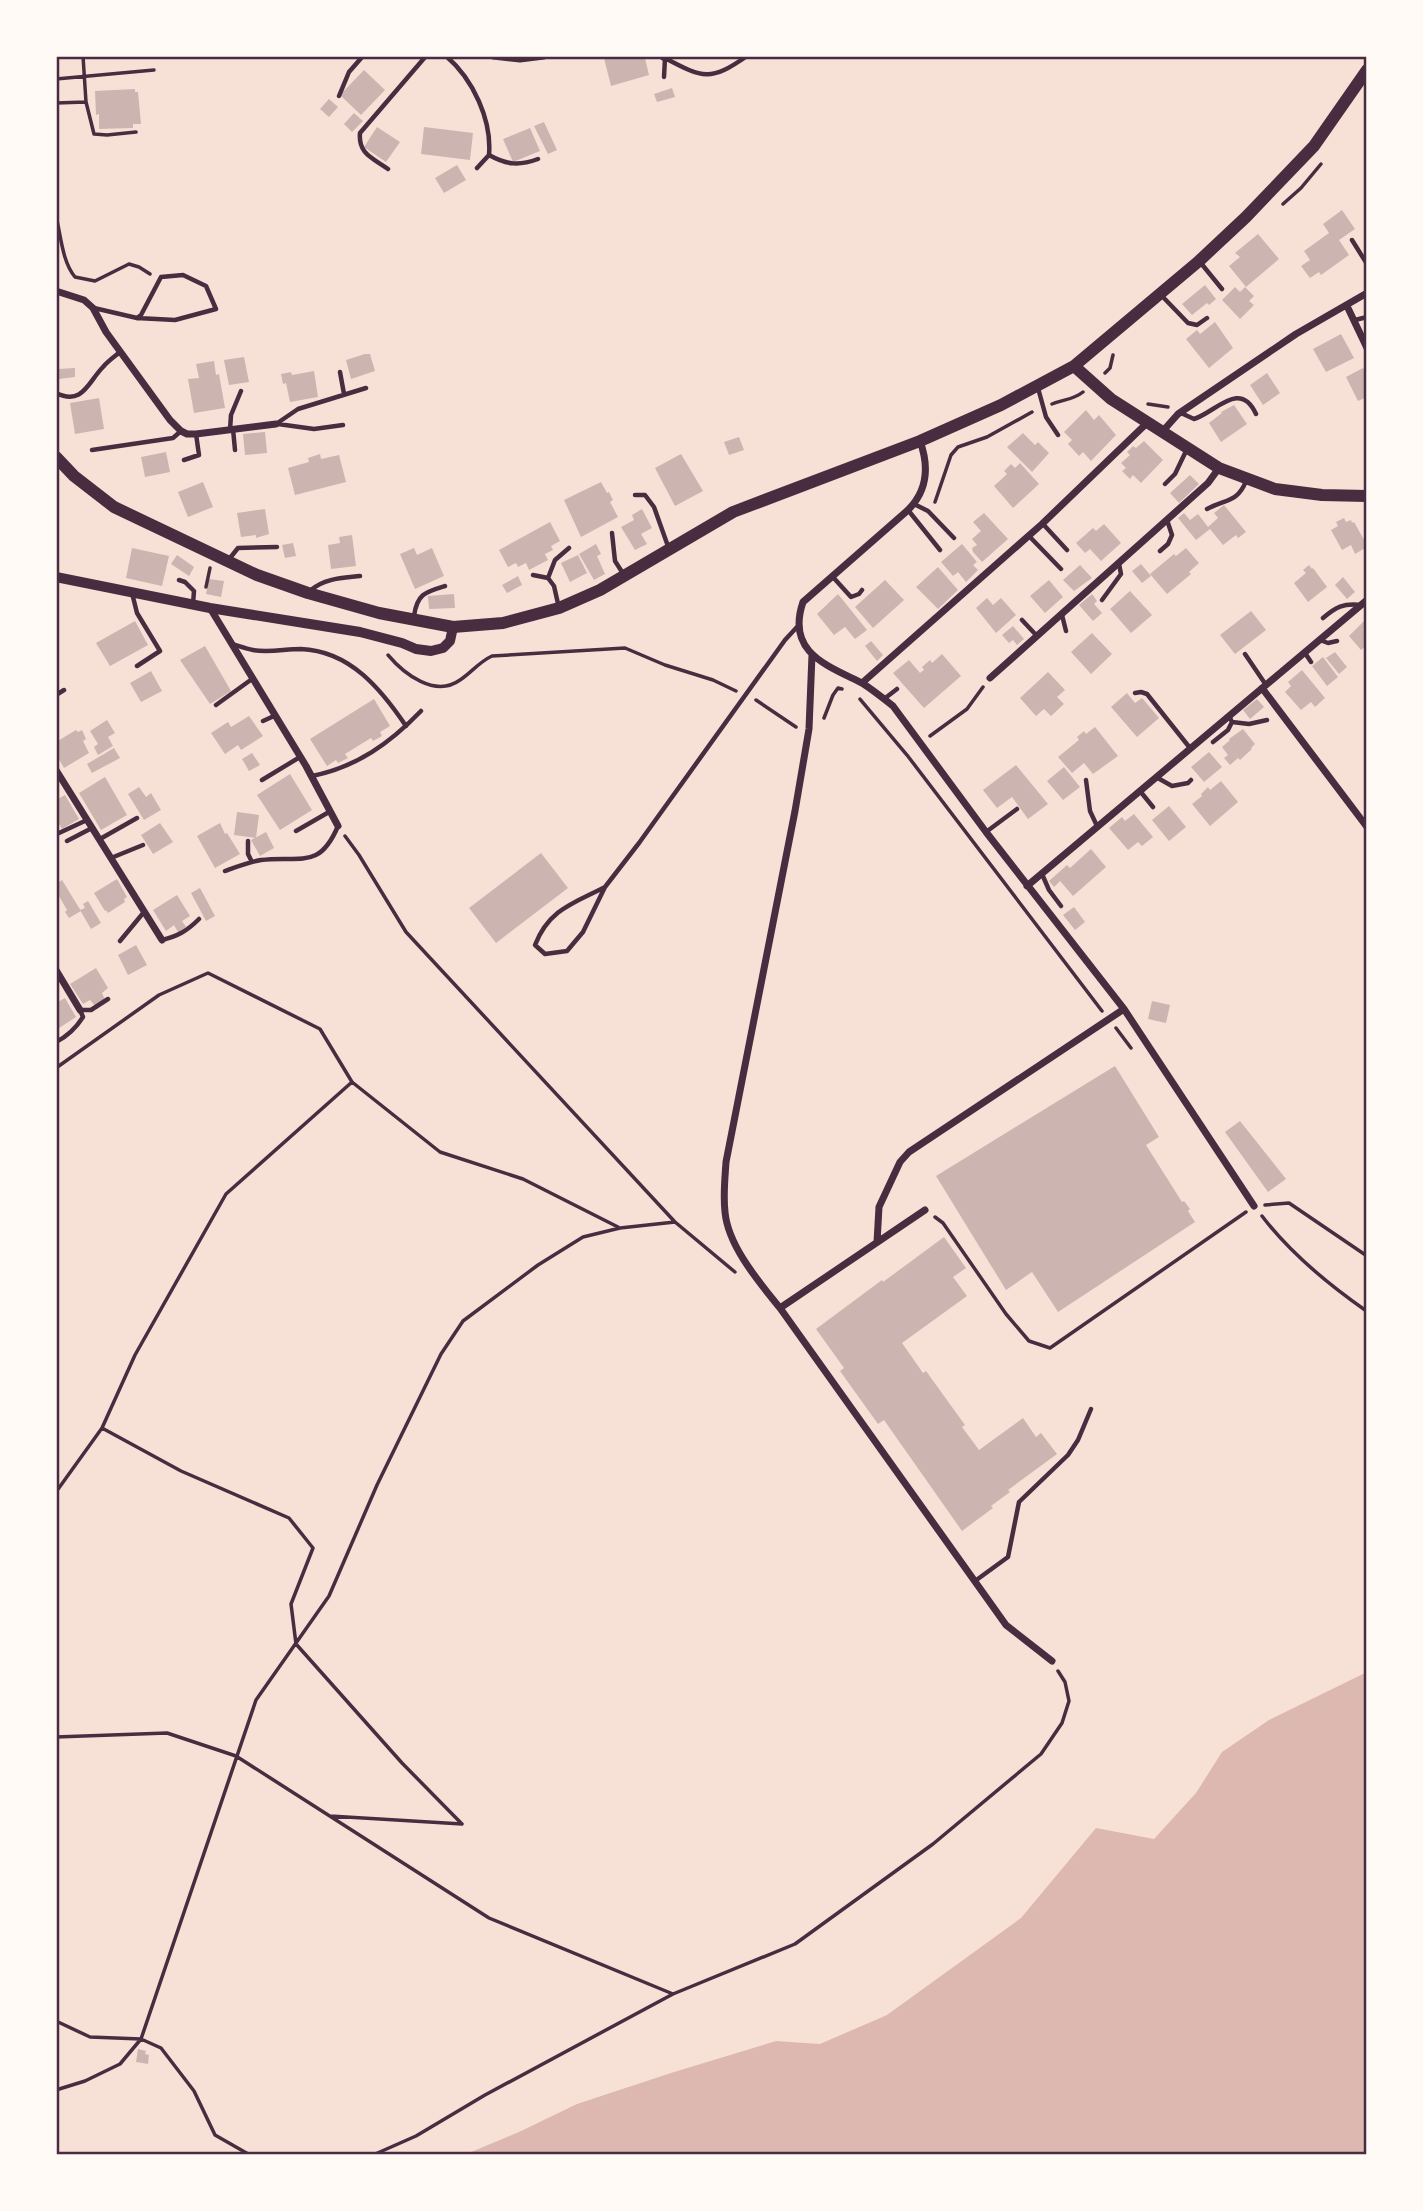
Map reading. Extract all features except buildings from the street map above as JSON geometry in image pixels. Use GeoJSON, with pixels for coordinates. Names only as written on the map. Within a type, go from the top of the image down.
{"type":"FeatureCollection","features":[{"type":"Feature","properties":{"kind":"main road"},"geometry":{"type":"LineString","coordinates":[[56,457],[74,476],[114,507],[227,562],[308,593],[379,613],[453,627],[503,623],[559,608],[600,590],[733,512],[920,440],[1038,387],[1074,366],[1199,261],[1246,217],[1314,146],[1367,70]]}},
{"type":"Feature","properties":{"kind":"main road"},"geometry":{"type":"LineString","coordinates":[[1074,366],[1093,384],[1147,423],[1219,468],[1246,480],[1301,494],[1367,496]]}},
{"type":"Feature","properties":{"kind":"street"},"geometry":{"type":"LineString","coordinates":[[493,56],[520,59],[544,56]]}},
{"type":"Feature","properties":{"kind":"street"},"geometry":{"type":"LineString","coordinates":[[56,291],[84,300],[93,308],[120,352],[181,431],[197,434],[276,424]]}},
{"type":"Feature","properties":{"kind":"street"},"geometry":{"type":"LineString","coordinates":[[1162,432],[1179,414],[1296,334],[1367,293]]}},
{"type":"Feature","properties":{"kind":"street"},"geometry":{"type":"LineString","coordinates":[[1347,306],[1367,348]]}},
{"type":"Feature","properties":{"kind":"street"},"geometry":{"type":"LineString","coordinates":[[862,683],[1029,536],[1147,423]]}},
{"type":"Feature","properties":{"kind":"street"},"geometry":{"type":"LineString","coordinates":[[920,440],[926,456],[925,485],[914,503],[803,602],[797,627],[812,655],[837,672],[862,683],[893,706],[1027,886],[1124,1009],[1254,1206]]}},
{"type":"Feature","properties":{"kind":"street"},"geometry":{"type":"LineString","coordinates":[[990,678],[1208,483],[1219,468]]}},
{"type":"Feature","properties":{"kind":"street"},"geometry":{"type":"LineString","coordinates":[[56,576],[201,607],[360,632],[431,651],[443,648],[450,641],[453,627]]}},
{"type":"Feature","properties":{"kind":"street"},"geometry":{"type":"LineString","coordinates":[[1027,886],[1190,748],[1231,718],[1264,686],[1364,603]]}},
{"type":"Feature","properties":{"kind":"street"},"geometry":{"type":"LineString","coordinates":[[201,607],[231,644],[338,825]]}},
{"type":"Feature","properties":{"kind":"street"},"geometry":{"type":"LineString","coordinates":[[812,655],[809,729],[726,1161],[725,1214],[731,1234],[753,1276],[780,1308],[974,1582],[1006,1625],[1052,1661]]}},
{"type":"Feature","properties":{"kind":"street"},"geometry":{"type":"LineString","coordinates":[[1264,686],[1367,827]]}},
{"type":"Feature","properties":{"kind":"street"},"geometry":{"type":"LineString","coordinates":[[56,770],[162,940]]}},
{"type":"Feature","properties":{"kind":"street"},"geometry":{"type":"LineString","coordinates":[[56,970],[80,1010]]}},
{"type":"Feature","properties":{"kind":"street"},"geometry":{"type":"LineString","coordinates":[[877,1242],[879,1207],[900,1162],[909,1152],[1124,1009]]}},
{"type":"Feature","properties":{"kind":"street"},"geometry":{"type":"LineString","coordinates":[[780,1308],[925,1210]]}},
{"type":"Feature","properties":{"kind":"lane"},"geometry":{"type":"LineString","coordinates":[[339,96],[349,72],[363,56]]}},
{"type":"Feature","properties":{"kind":"lane"},"geometry":{"type":"LineString","coordinates":[[387,169],[363,151],[359,144],[360,133],[426,56]]}},
{"type":"Feature","properties":{"kind":"lane"},"geometry":{"type":"LineString","coordinates":[[446,56],[460,68],[486,121],[490,139],[489,155],[477,168]]}},
{"type":"Feature","properties":{"kind":"lane"},"geometry":{"type":"LineString","coordinates":[[664,77],[664,57],[696,74],[706,74],[731,67],[747,56]]}},
{"type":"Feature","properties":{"kind":"lane"},"geometry":{"type":"LineString","coordinates":[[489,155],[514,165],[538,159]]}},
{"type":"Feature","properties":{"kind":"lane"},"geometry":{"type":"LineString","coordinates":[[1352,240],[1367,264]]}},
{"type":"Feature","properties":{"kind":"lane"},"geometry":{"type":"LineString","coordinates":[[1199,261],[1222,289]]}},
{"type":"Feature","properties":{"kind":"lane"},"geometry":{"type":"LineString","coordinates":[[93,308],[137,318],[175,320],[216,309],[206,286],[183,275],[161,276],[137,318]]}},
{"type":"Feature","properties":{"kind":"lane"},"geometry":{"type":"LineString","coordinates":[[1160,294],[1188,323],[1197,325],[1207,318]]}},
{"type":"Feature","properties":{"kind":"lane"},"geometry":{"type":"LineString","coordinates":[[1355,320],[1367,317]]}},
{"type":"Feature","properties":{"kind":"lane"},"geometry":{"type":"LineString","coordinates":[[56,393],[66,398],[78,395],[89,387],[101,368],[120,352]]}},
{"type":"Feature","properties":{"kind":"lane"},"geometry":{"type":"LineString","coordinates":[[340,372],[344,394]]}},
{"type":"Feature","properties":{"kind":"lane"},"geometry":{"type":"LineString","coordinates":[[1038,387],[1046,417],[1058,435]]}},
{"type":"Feature","properties":{"kind":"lane"},"geometry":{"type":"LineString","coordinates":[[276,424],[298,409],[366,388]]}},
{"type":"Feature","properties":{"kind":"lane"},"geometry":{"type":"LineString","coordinates":[[235,450],[231,430],[232,415],[241,391]]}},
{"type":"Feature","properties":{"kind":"lane"},"geometry":{"type":"LineString","coordinates":[[1179,414],[1194,419],[1233,398],[1244,399],[1256,414]]}},
{"type":"Feature","properties":{"kind":"lane"},"geometry":{"type":"LineString","coordinates":[[276,424],[314,429],[343,425]]}},
{"type":"Feature","properties":{"kind":"lane"},"geometry":{"type":"LineString","coordinates":[[92,450],[173,438],[181,431]]}},
{"type":"Feature","properties":{"kind":"lane"},"geometry":{"type":"LineString","coordinates":[[184,460],[199,454],[197,434]]}},
{"type":"Feature","properties":{"kind":"lane"},"geometry":{"type":"LineString","coordinates":[[1165,484],[1175,474],[1187,448]]}},
{"type":"Feature","properties":{"kind":"lane"},"geometry":{"type":"LineString","coordinates":[[1207,509],[1235,498],[1242,492],[1246,480]]}},
{"type":"Feature","properties":{"kind":"lane"},"geometry":{"type":"LineString","coordinates":[[635,495],[645,495],[654,507],[670,550]]}},
{"type":"Feature","properties":{"kind":"lane"},"geometry":{"type":"LineString","coordinates":[[914,503],[928,511],[954,538]]}},
{"type":"Feature","properties":{"kind":"lane"},"geometry":{"type":"LineString","coordinates":[[908,510],[940,550]]}},
{"type":"Feature","properties":{"kind":"lane"},"geometry":{"type":"LineString","coordinates":[[1160,551],[1172,535],[1167,520]]}},
{"type":"Feature","properties":{"kind":"lane"},"geometry":{"type":"LineString","coordinates":[[1042,524],[1067,550]]}},
{"type":"Feature","properties":{"kind":"lane"},"geometry":{"type":"LineString","coordinates":[[612,533],[615,561],[624,576]]}},
{"type":"Feature","properties":{"kind":"lane"},"geometry":{"type":"LineString","coordinates":[[1029,536],[1061,569]]}},
{"type":"Feature","properties":{"kind":"lane"},"geometry":{"type":"LineString","coordinates":[[227,562],[238,548],[277,547]]}},
{"type":"Feature","properties":{"kind":"lane"},"geometry":{"type":"LineString","coordinates":[[548,578],[555,560],[569,548]]}},
{"type":"Feature","properties":{"kind":"lane"},"geometry":{"type":"LineString","coordinates":[[1102,600],[1121,574],[1119,564]]}},
{"type":"Feature","properties":{"kind":"lane"},"geometry":{"type":"LineString","coordinates":[[533,575],[548,578],[554,586],[559,608]]}},
{"type":"Feature","properties":{"kind":"lane"},"geometry":{"type":"LineString","coordinates":[[308,593],[319,583],[360,576]]}},
{"type":"Feature","properties":{"kind":"lane"},"geometry":{"type":"LineString","coordinates":[[831,576],[851,597],[862,590]]}},
{"type":"Feature","properties":{"kind":"lane"},"geometry":{"type":"LineString","coordinates":[[179,580],[186,582],[194,591],[201,607]]}},
{"type":"Feature","properties":{"kind":"lane"},"geometry":{"type":"LineString","coordinates":[[414,621],[416,603],[421,596],[445,586]]}},
{"type":"Feature","properties":{"kind":"lane"},"geometry":{"type":"LineString","coordinates":[[132,592],[137,613],[160,651],[137,666]]}},
{"type":"Feature","properties":{"kind":"lane"},"geometry":{"type":"LineString","coordinates":[[1322,618],[1336,606],[1364,603]]}},
{"type":"Feature","properties":{"kind":"lane"},"geometry":{"type":"LineString","coordinates":[[1062,614],[1066,631]]}},
{"type":"Feature","properties":{"kind":"lane"},"geometry":{"type":"LineString","coordinates":[[1022,620],[1037,636]]}},
{"type":"Feature","properties":{"kind":"lane"},"geometry":{"type":"LineString","coordinates":[[606,887],[561,909],[542,929],[535,944],[545,954],[567,951],[583,932],[606,887],[785,639],[797,627]]}},
{"type":"Feature","properties":{"kind":"lane"},"geometry":{"type":"LineString","coordinates":[[1320,639],[1328,643],[1337,641]]}},
{"type":"Feature","properties":{"kind":"lane"},"geometry":{"type":"LineString","coordinates":[[231,644],[254,650],[303,649],[325,652],[350,664],[369,679],[389,701],[406,726]]}},
{"type":"Feature","properties":{"kind":"lane"},"geometry":{"type":"LineString","coordinates":[[1304,652],[1311,662]]}},
{"type":"Feature","properties":{"kind":"lane"},"geometry":{"type":"LineString","coordinates":[[1245,654],[1264,686]]}},
{"type":"Feature","properties":{"kind":"lane"},"geometry":{"type":"LineString","coordinates":[[216,705],[252,678]]}},
{"type":"Feature","properties":{"kind":"lane"},"geometry":{"type":"LineString","coordinates":[[884,699],[897,689]]}},
{"type":"Feature","properties":{"kind":"lane"},"geometry":{"type":"LineString","coordinates":[[56,695],[64,690]]}},
{"type":"Feature","properties":{"kind":"lane"},"geometry":{"type":"LineString","coordinates":[[1135,694],[1147,694],[1190,748]]}},
{"type":"Feature","properties":{"kind":"lane"},"geometry":{"type":"LineString","coordinates":[[311,776],[333,772],[362,759],[390,741],[421,711]]}},
{"type":"Feature","properties":{"kind":"lane"},"geometry":{"type":"LineString","coordinates":[[263,721],[274,716]]}},
{"type":"Feature","properties":{"kind":"lane"},"geometry":{"type":"LineString","coordinates":[[1213,742],[1228,730],[1231,718],[1249,724],[1267,720]]}},
{"type":"Feature","properties":{"kind":"lane"},"geometry":{"type":"LineString","coordinates":[[262,780],[300,757]]}},
{"type":"Feature","properties":{"kind":"lane"},"geometry":{"type":"LineString","coordinates":[[1155,777],[1172,786],[1191,780]]}},
{"type":"Feature","properties":{"kind":"lane"},"geometry":{"type":"LineString","coordinates":[[1086,780],[1090,811],[1097,826]]}},
{"type":"Feature","properties":{"kind":"lane"},"geometry":{"type":"LineString","coordinates":[[1140,790],[1153,807]]}},
{"type":"Feature","properties":{"kind":"lane"},"geometry":{"type":"LineString","coordinates":[[986,832],[1017,809]]}},
{"type":"Feature","properties":{"kind":"lane"},"geometry":{"type":"LineString","coordinates":[[296,831],[330,811]]}},
{"type":"Feature","properties":{"kind":"lane"},"geometry":{"type":"LineString","coordinates":[[99,839],[137,818]]}},
{"type":"Feature","properties":{"kind":"lane"},"geometry":{"type":"LineString","coordinates":[[59,833],[90,824]]}},
{"type":"Feature","properties":{"kind":"lane"},"geometry":{"type":"LineString","coordinates":[[67,841],[90,824]]}},
{"type":"Feature","properties":{"kind":"lane"},"geometry":{"type":"LineString","coordinates":[[225,871],[251,862],[313,858],[327,846],[338,825]]}},
{"type":"Feature","properties":{"kind":"lane"},"geometry":{"type":"LineString","coordinates":[[248,841],[251,862]]}},
{"type":"Feature","properties":{"kind":"lane"},"geometry":{"type":"LineString","coordinates":[[111,858],[143,845]]}},
{"type":"Feature","properties":{"kind":"lane"},"geometry":{"type":"LineString","coordinates":[[1042,874],[1060,906]]}},
{"type":"Feature","properties":{"kind":"lane"},"geometry":{"type":"LineString","coordinates":[[120,941],[145,912]]}},
{"type":"Feature","properties":{"kind":"lane"},"geometry":{"type":"LineString","coordinates":[[162,940],[186,932],[199,919]]}},
{"type":"Feature","properties":{"kind":"lane"},"geometry":{"type":"LineString","coordinates":[[56,1042],[68,1036],[78,1025],[83,1017],[80,1010],[91,1010],[107,999]]}},
{"type":"Feature","properties":{"kind":"lane"},"geometry":{"type":"LineString","coordinates":[[974,1582],[1008,1557],[1019,1502],[1068,1455],[1078,1440],[1091,1409]]}},
{"type":"Feature","properties":{"kind":"path"},"geometry":{"type":"LineString","coordinates":[[83,56],[86,102],[94,134],[136,132]]}},
{"type":"Feature","properties":{"kind":"path"},"geometry":{"type":"LineString","coordinates":[[56,79],[154,70]]}},
{"type":"Feature","properties":{"kind":"path"},"geometry":{"type":"LineString","coordinates":[[56,103],[86,102]]}},
{"type":"Feature","properties":{"kind":"path"},"geometry":{"type":"LineString","coordinates":[[1281,206],[1301,188],[1327,157]]}},
{"type":"Feature","properties":{"kind":"path"},"geometry":{"type":"LineString","coordinates":[[56,216],[64,255],[75,277],[95,281],[129,264],[159,280]]}},
{"type":"Feature","properties":{"kind":"path"},"geometry":{"type":"LineString","coordinates":[[1112,377],[1110,368],[1113,353],[1119,347]]}},
{"type":"Feature","properties":{"kind":"path"},"geometry":{"type":"LineString","coordinates":[[928,511],[937,500],[951,455],[958,447],[987,437],[1011,422],[1060,400],[1075,399],[1110,368]]}},
{"type":"Feature","properties":{"kind":"path"},"geometry":{"type":"LineString","coordinates":[[1137,402],[1167,406],[1179,414]]}},
{"type":"Feature","properties":{"kind":"path"},"geometry":{"type":"LineString","coordinates":[[201,607],[212,555]]}},
{"type":"Feature","properties":{"kind":"path"},"geometry":{"type":"LineString","coordinates":[[386,653],[417,681],[445,686],[459,681],[479,663],[492,656],[625,648],[665,666],[713,680],[777,713],[797,728]]}},
{"type":"Feature","properties":{"kind":"path"},"geometry":{"type":"LineString","coordinates":[[823,719],[838,688],[837,672]]}},
{"type":"Feature","properties":{"kind":"path"},"geometry":{"type":"LineString","coordinates":[[920,743],[967,709],[990,678]]}},
{"type":"Feature","properties":{"kind":"path"},"geometry":{"type":"LineString","coordinates":[[838,688],[846,690]]}},
{"type":"Feature","properties":{"kind":"path"},"geometry":{"type":"LineString","coordinates":[[851,693],[908,755],[1131,1048]]}},
{"type":"Feature","properties":{"kind":"path"},"geometry":{"type":"LineString","coordinates":[[338,825],[406,932],[675,1222],[738,1274]]}},
{"type":"Feature","properties":{"kind":"path"},"geometry":{"type":"LineString","coordinates":[[56,1069],[159,995],[208,973],[320,1029],[352,1082],[440,1152],[523,1179],[620,1228]]}},
{"type":"Feature","properties":{"kind":"path"},"geometry":{"type":"LineString","coordinates":[[56,1492],[102,1428],[135,1355],[226,1194],[352,1082]]}},
{"type":"Feature","properties":{"kind":"path"},"geometry":{"type":"LineString","coordinates":[[925,1210],[943,1223],[1006,1314],[1029,1341],[1050,1348],[1254,1206],[1289,1203],[1367,1256]]}},
{"type":"Feature","properties":{"kind":"path"},"geometry":{"type":"LineString","coordinates":[[1254,1206],[1272,1229],[1331,1287],[1366,1310]]}},
{"type":"Feature","properties":{"kind":"path"},"geometry":{"type":"LineString","coordinates":[[56,2090],[85,2081],[120,2064],[141,2039],[256,1700],[329,1596],[406,1425],[441,1354],[463,1321],[538,1265],[583,1237],[620,1228],[675,1222]]}},
{"type":"Feature","properties":{"kind":"path"},"geometry":{"type":"LineString","coordinates":[[102,1428],[181,1471],[289,1518],[313,1548],[292,1604],[296,1644],[402,1763],[462,1824],[330,1816]]}},
{"type":"Feature","properties":{"kind":"path"},"geometry":{"type":"LineString","coordinates":[[373,2155],[416,2136],[485,2095],[673,1994],[795,1944],[933,1844],[1041,1754],[1062,1723],[1069,1701],[1065,1682],[1052,1661]]}},
{"type":"Feature","properties":{"kind":"path"},"geometry":{"type":"LineString","coordinates":[[56,1737],[167,1733],[236,1756],[489,1918],[673,1994]]}},
{"type":"Feature","properties":{"kind":"path"},"geometry":{"type":"LineString","coordinates":[[56,2021],[90,2037],[141,2039],[161,2048],[194,2091],[215,2135],[250,2155]]}},
{"type":"Feature","properties":{"kind":"shaded area"},"geometry":{"type":"Polygon","coordinates":[[[1367,1672],[1367,2155],[464,2155],[577,2104],[776,2041],[820,2044],[887,2015],[1021,1918],[1096,1828],[1154,1839],[1196,1793],[1222,1752],[1269,1720],[1367,1672]]]}}]}
